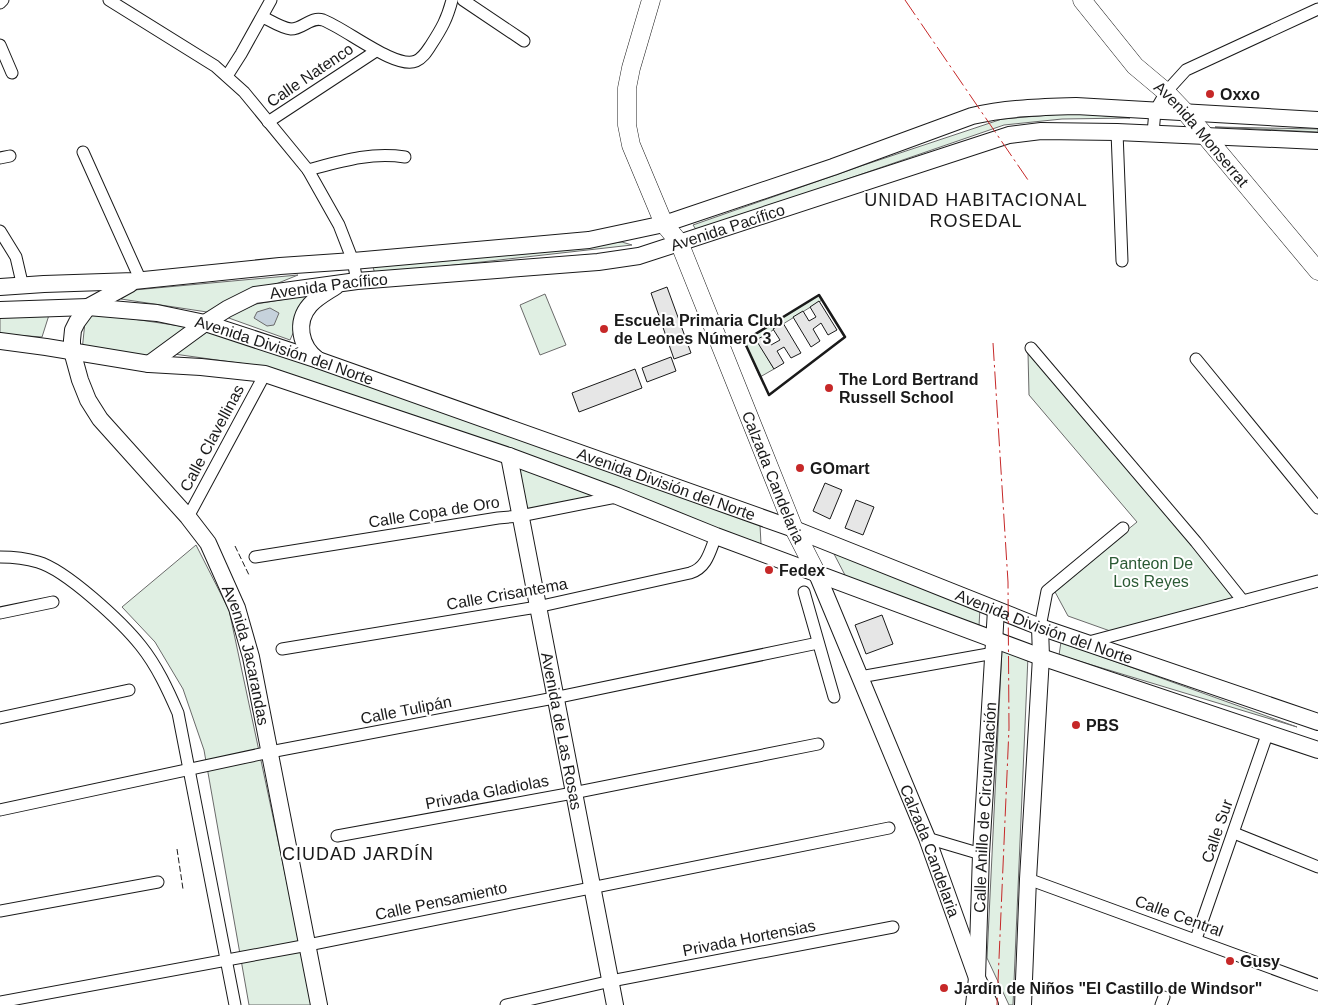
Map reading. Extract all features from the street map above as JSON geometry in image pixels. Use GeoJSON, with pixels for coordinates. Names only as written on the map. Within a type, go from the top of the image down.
{"type":"FeatureCollection","features":[{"type":"Feature","properties":{"kind":"main road","name":"Calzada Candelaria"},"geometry":{"type":"LineString","coordinates":[[651,0],[627,88],[627,125],[631,145],[664,224],[679,242],[794,529],[817,574]]}},
{"type":"Feature","properties":{"kind":"main road","name":"Avenida Monserrat"},"geometry":{"type":"LineString","coordinates":[[1082,0],[1135,66],[1166,92],[1207,136],[1318,271]]}},
{"type":"Feature","properties":{"kind":"street"},"geometry":{"type":"LineString","coordinates":[[0,3],[3,0]]}},
{"type":"Feature","properties":{"kind":"street"},"geometry":{"type":"LineString","coordinates":[[109,0],[215,66],[244,92],[308,170],[339,225],[353,262],[358,282]]}},
{"type":"Feature","properties":{"kind":"street"},"geometry":{"type":"LineString","coordinates":[[227,76],[263,17],[271,0]]}},
{"type":"Feature","properties":{"kind":"street","name":"Calle Natenco"},"geometry":{"type":"LineString","coordinates":[[268,122],[376,51],[404,63],[417,61],[424,56],[445,24],[452,0]]}},
{"type":"Feature","properties":{"kind":"street"},"geometry":{"type":"LineString","coordinates":[[463,0],[524,41]]}},
{"type":"Feature","properties":{"kind":"street"},"geometry":{"type":"LineString","coordinates":[[1153,133],[1155,111],[1166,92],[1186,70],[1318,9]]}},
{"type":"Feature","properties":{"kind":"street"},"geometry":{"type":"LineString","coordinates":[[263,17],[293,29],[314,19],[322,20],[351,34],[376,51]]}},
{"type":"Feature","properties":{"kind":"street"},"geometry":{"type":"LineString","coordinates":[[0,45],[12,73]]}},
{"type":"Feature","properties":{"kind":"street","name":"Avenida Pacífico"},"geometry":{"type":"LineString","coordinates":[[138,281],[280,266],[353,262],[589,240],[664,224],[833,167],[972,116],[986,113],[1039,107],[1076,106],[1187,114],[1318,120]]}},
{"type":"Feature","properties":{"kind":"street","name":"Avenida Pacífico"},"geometry":{"type":"LineString","coordinates":[[149,364],[205,323],[255,295],[358,282],[598,262],[639,256],[1009,135],[1041,131],[1117,132],[1318,141]]}},
{"type":"Feature","properties":{"kind":"street"},"geometry":{"type":"LineString","coordinates":[[1117,132],[1122,261]]}},
{"type":"Feature","properties":{"kind":"street"},"geometry":{"type":"LineString","coordinates":[[84,152],[138,281]]}},
{"type":"Feature","properties":{"kind":"street"},"geometry":{"type":"LineString","coordinates":[[308,170],[363,156],[392,155],[405,157]]}},
{"type":"Feature","properties":{"kind":"street"},"geometry":{"type":"LineString","coordinates":[[0,231],[16,257],[23,287]]}},
{"type":"Feature","properties":{"kind":"street"},"geometry":{"type":"LineString","coordinates":[[0,288],[44,284],[138,281]]}},
{"type":"Feature","properties":{"kind":"street"},"geometry":{"type":"LineString","coordinates":[[72,351],[73,330],[88,307],[138,281]]}},
{"type":"Feature","properties":{"kind":"street"},"geometry":{"type":"LineString","coordinates":[[318,360],[311,355],[303,341],[301,333],[302,318],[315,300],[340,284]]}},
{"type":"Feature","properties":{"kind":"street","name":"Avenida División del Norte"},"geometry":{"type":"LineString","coordinates":[[0,310],[88,307],[157,313],[205,323],[318,360],[794,529],[1040,628],[1318,722]]}},
{"type":"Feature","properties":{"kind":"street","name":"Avenida División del Norte"},"geometry":{"type":"LineString","coordinates":[[0,341],[149,364],[265,374],[508,456],[617,496],[995,646],[1041,657],[1318,750]]}},
{"type":"Feature","properties":{"kind":"street"},"geometry":{"type":"LineString","coordinates":[[1031,348],[1189,534],[1243,601]]}},
{"type":"Feature","properties":{"kind":"street","name":"Avenida Jacarandas"},"geometry":{"type":"LineString","coordinates":[[72,351],[85,394],[100,419],[188,517],[208,543],[237,608],[251,657],[319,1005]]}},
{"type":"Feature","properties":{"kind":"street"},"geometry":{"type":"LineString","coordinates":[[1196,359],[1318,508]]}},
{"type":"Feature","properties":{"kind":"street","name":"Calle Clavellinas"},"geometry":{"type":"LineString","coordinates":[[188,517],[265,374]]}},
{"type":"Feature","properties":{"kind":"street","name":"Avenida de Las Rosas"},"geometry":{"type":"LineString","coordinates":[[508,456],[615,1005]]}},
{"type":"Feature","properties":{"kind":"street","name":"Calle Copa de Oro"},"geometry":{"type":"LineString","coordinates":[[255,557],[520,516],[617,496]]}},
{"type":"Feature","properties":{"kind":"street"},"geometry":{"type":"LineString","coordinates":[[1023,1005],[1028,879],[1041,657],[1040,628],[1047,591],[1123,528]]}},
{"type":"Feature","properties":{"kind":"street","name":"Calle Crisantema"},"geometry":{"type":"LineString","coordinates":[[282,649],[537,607],[697,571],[704,564],[716,536]]}},
{"type":"Feature","properties":{"kind":"street"},"geometry":{"type":"LineString","coordinates":[[0,558],[16,557],[39,562],[65,576],[116,619],[142,646],[164,682],[178,713],[236,1005]]}},
{"type":"Feature","properties":{"kind":"street","name":"Calzada Candelaria"},"geometry":{"type":"LineString","coordinates":[[817,574],[927,838],[977,978],[990,1005]]}},
{"type":"Feature","properties":{"kind":"street"},"geometry":{"type":"LineString","coordinates":[[1085,643],[1318,581]]}},
{"type":"Feature","properties":{"kind":"street"},"geometry":{"type":"LineString","coordinates":[[1306,584],[1318,590]]}},
{"type":"Feature","properties":{"kind":"street"},"geometry":{"type":"LineString","coordinates":[[804,592],[834,698]]}},
{"type":"Feature","properties":{"kind":"street"},"geometry":{"type":"LineString","coordinates":[[0,613],[53,602]]}},
{"type":"Feature","properties":{"kind":"street","name":"Calle Anillo de Circunvalación"},"geometry":{"type":"LineString","coordinates":[[974,1005],[996,610]]}},
{"type":"Feature","properties":{"kind":"street","name":"Calle Tulipán"},"geometry":{"type":"LineString","coordinates":[[0,810],[270,752],[554,698],[818,642]]}},
{"type":"Feature","properties":{"kind":"street"},"geometry":{"type":"LineString","coordinates":[[860,677],[995,646]]}},
{"type":"Feature","properties":{"kind":"street"},"geometry":{"type":"LineString","coordinates":[[0,718],[129,690]]}},
{"type":"Feature","properties":{"kind":"street","name":"Calle Sur"},"geometry":{"type":"LineString","coordinates":[[1196,940],[1268,732]]}},
{"type":"Feature","properties":{"kind":"street","name":"Privada Gladiolas"},"geometry":{"type":"LineString","coordinates":[[337,836],[818,744]]}},
{"type":"Feature","properties":{"kind":"street","name":"Calle Pensamiento"},"geometry":{"type":"LineString","coordinates":[[0,1002],[227,961],[888,828]]}},
{"type":"Feature","properties":{"kind":"street"},"geometry":{"type":"LineString","coordinates":[[1234,833],[1318,867]]}},
{"type":"Feature","properties":{"kind":"street"},"geometry":{"type":"LineString","coordinates":[[927,838],[981,854]]}},
{"type":"Feature","properties":{"kind":"street","name":"Calle Central"},"geometry":{"type":"LineString","coordinates":[[1028,879],[1318,985]]}},
{"type":"Feature","properties":{"kind":"street"},"geometry":{"type":"LineString","coordinates":[[0,911],[158,882]]}},
{"type":"Feature","properties":{"kind":"street","name":"Privada Hortensias"},"geometry":{"type":"LineString","coordinates":[[506,1005],[610,981],[893,928]]}},
{"type":"Feature","properties":{"kind":"green space"},"geometry":{"type":"Polygon","coordinates":[[[1074,113],[1130,118],[1062,119],[1004,125],[697,231],[693,225],[1002,119],[1074,113]]]}},
{"type":"Feature","properties":{"kind":"green space"},"geometry":{"type":"Polygon","coordinates":[[[1215,127],[1318,129],[1318,132],[1215,127]]]}},
{"type":"Feature","properties":{"kind":"green space"},"geometry":{"type":"Polygon","coordinates":[[[622,242],[632,245],[375,274],[373,267],[622,242]]]}},
{"type":"Feature","properties":{"kind":"green space"},"geometry":{"type":"Polygon","coordinates":[[[298,275],[207,312],[121,299],[134,290],[298,275]]]}},
{"type":"Feature","properties":{"kind":"green space"},"geometry":{"type":"Polygon","coordinates":[[[545,294],[566,345],[540,355],[520,305],[545,294]]]}},
{"type":"Feature","properties":{"kind":"green space"},"geometry":{"type":"Polygon","coordinates":[[[310,295],[290,340],[226,317],[256,304],[310,295]]]}},
{"type":"Feature","properties":{"kind":"green space"},"geometry":{"type":"Polygon","coordinates":[[[819,295],[822,300],[757,340],[774,369],[760,377],[744,341],[819,295]]]}},
{"type":"Feature","properties":{"kind":"green space"},"geometry":{"type":"Polygon","coordinates":[[[86,312],[194,328],[148,361],[82,351],[86,312]]]}},
{"type":"Feature","properties":{"kind":"green space"},"geometry":{"type":"Polygon","coordinates":[[[49,315],[42,337],[0,334],[0,316],[49,315]]]}},
{"type":"Feature","properties":{"kind":"green space"},"geometry":{"type":"Polygon","coordinates":[[[207,332],[298,359],[760,525],[761,544],[260,366],[174,354],[207,332]]]}},
{"type":"Feature","properties":{"kind":"green space","name":"Panteon De Los Reyes"},"geometry":{"type":"Polygon","coordinates":[[[1028,353],[1237,598],[1113,632],[1068,616],[1054,590],[1137,522],[1029,395],[1028,353]]]}},
{"type":"Feature","properties":{"kind":"green space"},"geometry":{"type":"Polygon","coordinates":[[[510,461],[615,501],[520,516],[510,461]]]}},
{"type":"Feature","properties":{"kind":"green space"},"geometry":{"type":"Polygon","coordinates":[[[196,545],[229,610],[313,1005],[249,1005],[204,750],[183,689],[155,642],[122,607],[196,545]]]}},
{"type":"Feature","properties":{"kind":"green space"},"geometry":{"type":"Polygon","coordinates":[[[833,552],[980,608],[979,626],[846,577],[833,552]]]}},
{"type":"Feature","properties":{"kind":"green space"},"geometry":{"type":"Polygon","coordinates":[[[1061,642],[1297,727],[1059,655],[1061,642]]]}},
{"type":"Feature","properties":{"kind":"green space"},"geometry":{"type":"Polygon","coordinates":[[[1002,648],[1028,656],[1013,1005],[1009,1005],[987,958],[1002,648]]]}},
{"type":"Feature","properties":{"kind":"shaded area"},"geometry":{"type":"Polygon","coordinates":[[[270,308],[279,313],[274,325],[267,326],[254,318],[257,312],[270,308]]]}},
{"type":"Feature","properties":{"kind":"building"},"geometry":{"type":"Polygon","coordinates":[[[667,287],[691,353],[674,359],[651,293],[667,287]]]}},
{"type":"Feature","properties":{"kind":"building"},"geometry":{"type":"Polygon","coordinates":[[[819,301],[837,330],[828,335],[821,323],[813,329],[820,341],[811,347],[793,317],[803,311],[809,321],[816,317],[810,307],[819,301]]]}},
{"type":"Feature","properties":{"kind":"building"},"geometry":{"type":"Polygon","coordinates":[[[783,323],[801,353],[791,358],[784,347],[777,351],[784,363],[774,369],[756,340],[765,335],[771,345],[780,340],[773,329],[783,323]]]}},
{"type":"Feature","properties":{"kind":"building"},"geometry":{"type":"Polygon","coordinates":[[[671,357],[676,371],[647,382],[642,368],[671,357]]]}},
{"type":"Feature","properties":{"kind":"building"},"geometry":{"type":"Polygon","coordinates":[[[635,369],[642,388],[579,412],[572,393],[635,369]]]}},
{"type":"Feature","properties":{"kind":"building"},"geometry":{"type":"Polygon","coordinates":[[[825,483],[842,490],[830,519],[813,511],[825,483]]]}},
{"type":"Feature","properties":{"kind":"building"},"geometry":{"type":"Polygon","coordinates":[[[856,500],[874,507],[863,535],[845,528],[856,500]]]}},
{"type":"Feature","properties":{"kind":"building"},"geometry":{"type":"Polygon","coordinates":[[[882,615],[893,644],[866,654],[855,625],[882,615]]]}},
{"type":"Feature","properties":{"kind":"fence"},"geometry":{"type":"LineString","coordinates":[[235,546],[249,575]]}},
{"type":"Feature","properties":{"kind":"fence"},"geometry":{"type":"LineString","coordinates":[[177,849],[183,889]]}},
{"type":"Feature","properties":{"kind":"wall"},"geometry":{"type":"LineString","coordinates":[[819,295],[845,337],[769,395],[744,341],[819,295]]}},
{"type":"Feature","properties":{"kind":"power"},"geometry":{"type":"LineString","coordinates":[[905,0],[1028,180]]}},
{"type":"Feature","properties":{"kind":"power"},"geometry":{"type":"LineString","coordinates":[[993,343],[1008,582],[1009,728],[997,1005]]}},
{"type":"Feature","properties":{"kind":"place","name":"Oxxo"},"geometry":{"type":"Point","coordinates":[1210,94]}},
{"type":"Feature","properties":{"kind":"place","name":"Escuela Primaria Club de Leones Número 3"},"geometry":{"type":"Point","coordinates":[604,329]}},
{"type":"Feature","properties":{"kind":"place","name":"The Lord Bertrand Russell School"},"geometry":{"type":"Point","coordinates":[829,388]}},
{"type":"Feature","properties":{"kind":"place","name":"GOmart"},"geometry":{"type":"Point","coordinates":[800,468]}},
{"type":"Feature","properties":{"kind":"place","name":"Fedex"},"geometry":{"type":"Point","coordinates":[769,570]}},
{"type":"Feature","properties":{"kind":"place","name":"PBS"},"geometry":{"type":"Point","coordinates":[1076,725]}},
{"type":"Feature","properties":{"kind":"place","name":"Gusy"},"geometry":{"type":"Point","coordinates":[1230,961]}},
{"type":"Feature","properties":{"kind":"place","name":"Jardín de Niños \"El Castillo de Windsor\""},"geometry":{"type":"Point","coordinates":[944,988]}},
{"type":"Feature","properties":{"kind":"district","name":"UNIDAD HABITACIONAL ROSEDAL"},"geometry":{"type":"Point","coordinates":[976,210]}},
{"type":"Feature","properties":{"kind":"district","name":"CIUDAD JARDÍN"},"geometry":{"type":"Point","coordinates":[358,854]}}]}
